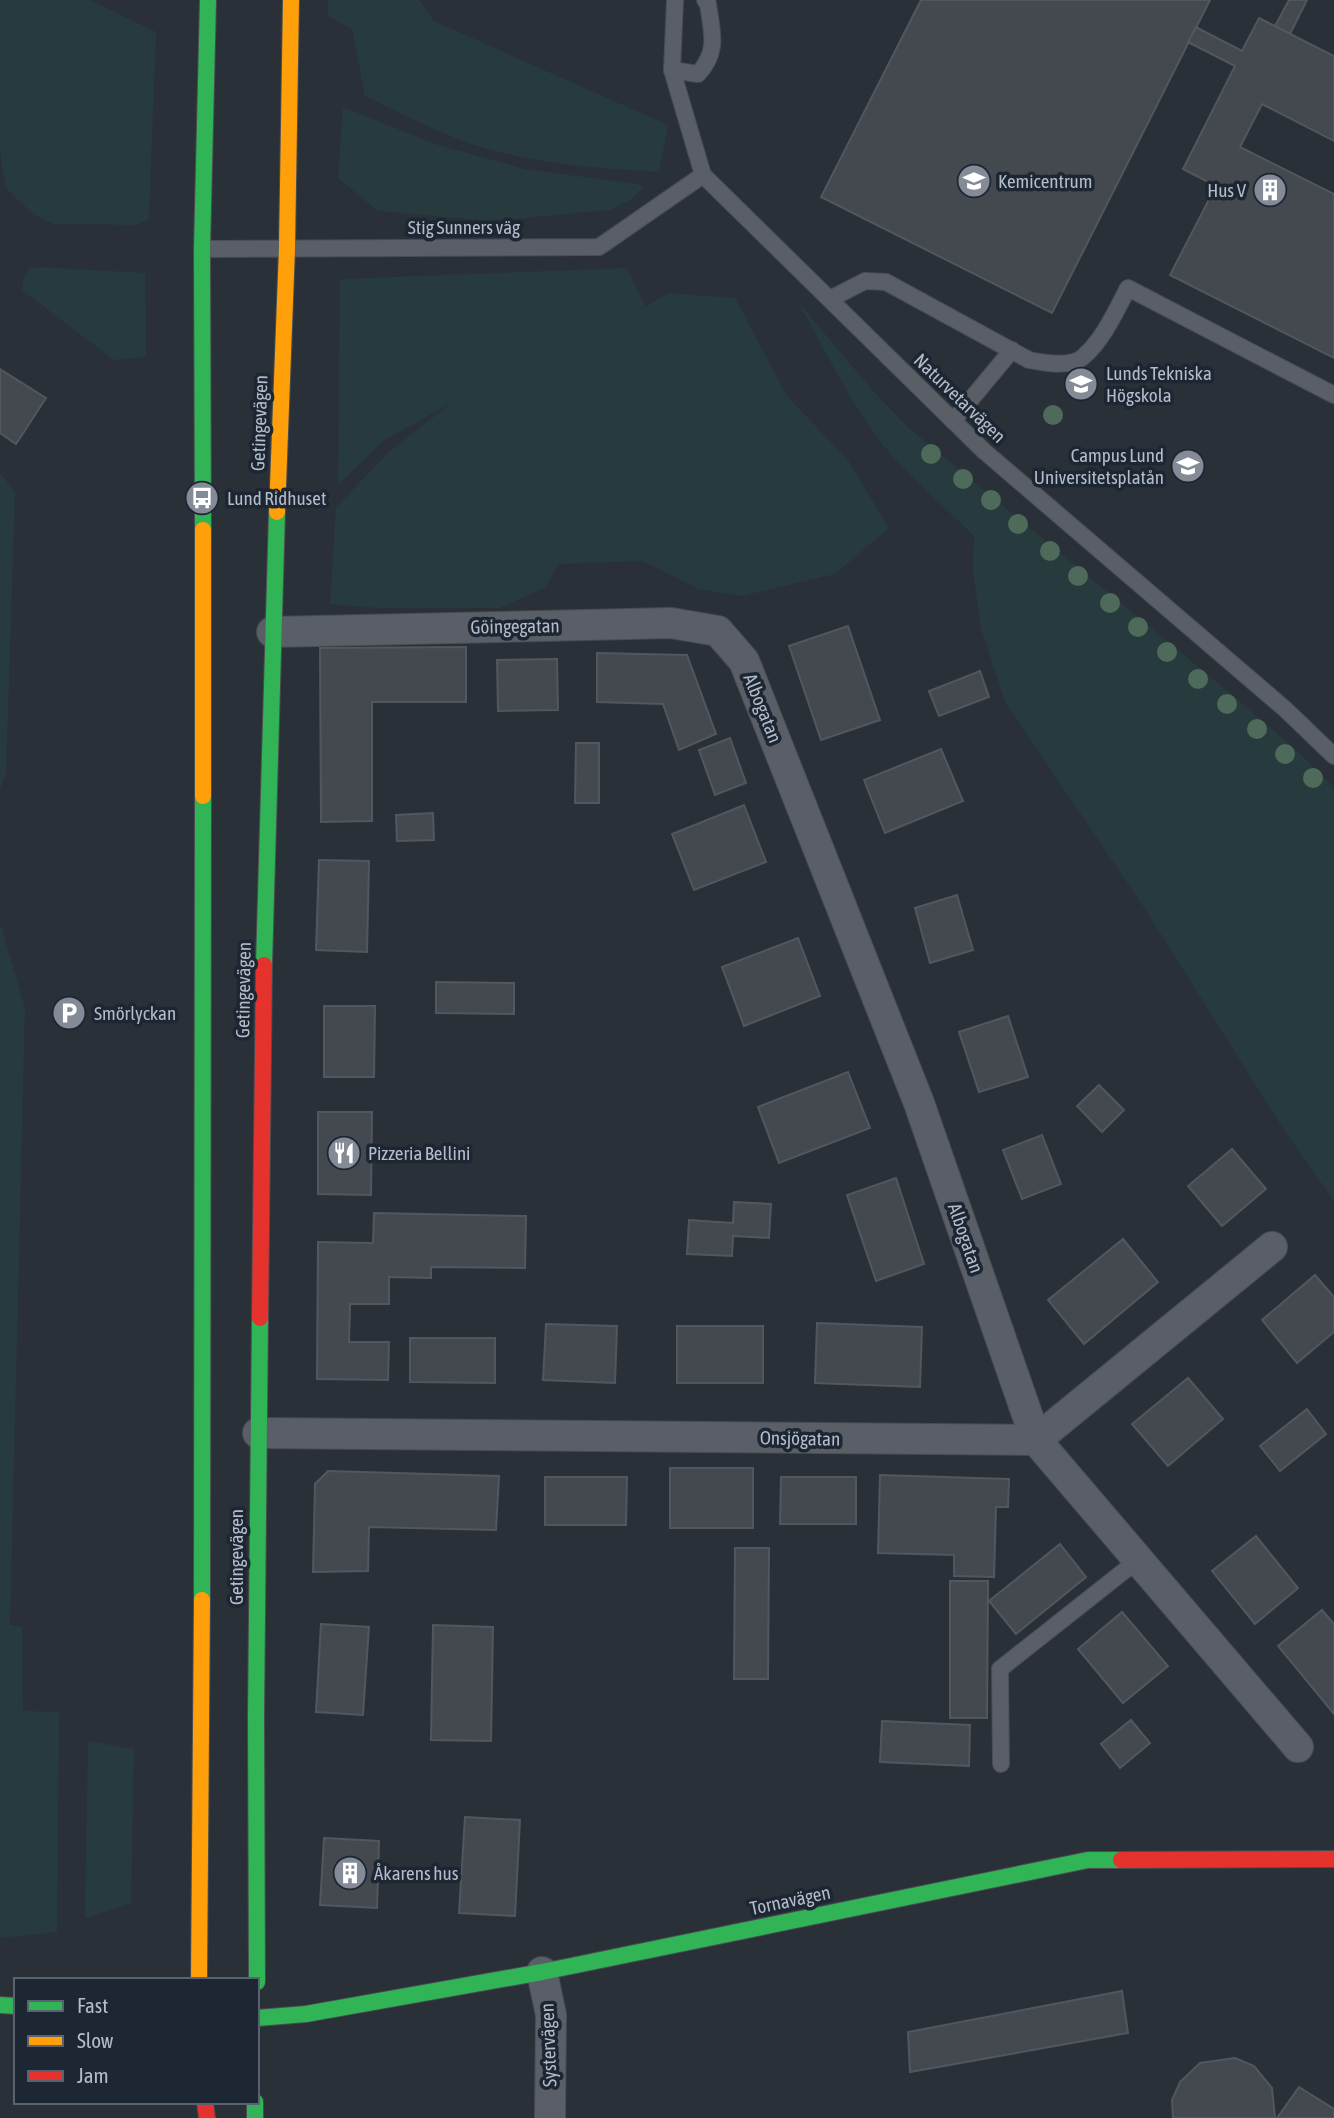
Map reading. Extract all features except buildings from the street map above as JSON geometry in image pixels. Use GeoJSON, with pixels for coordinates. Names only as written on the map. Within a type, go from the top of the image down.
{"type":"FeatureCollection","features":[{"type":"Feature","properties":{"kind":"main road","name":"Getingevägen"},"geometry":{"type":"LineString","coordinates":[[199,1978],[204,1055],[202,249],[208,0]]}},
{"type":"Feature","properties":{"kind":"main road","name":"Getingevägen"},"geometry":{"type":"LineString","coordinates":[[257,1978],[258,1433],[263,1024],[272,632],[287,248],[292,0]]}},
{"type":"Feature","properties":{"kind":"main road","name":"Tornavägen"},"geometry":{"type":"LineString","coordinates":[[259,2018],[306,2014],[541,1972],[1088,1860],[1334,1860]]}},
{"type":"Feature","properties":{"kind":"street","name":"Göingegatan"},"geometry":{"type":"LineString","coordinates":[[272,632],[671,623],[718,631],[744,661]]}},
{"type":"Feature","properties":{"kind":"street","name":"Albogatan"},"geometry":{"type":"LineString","coordinates":[[744,661],[919,1103],[1036,1440],[1298,1747]]}},
{"type":"Feature","properties":{"kind":"street"},"geometry":{"type":"LineString","coordinates":[[1036,1440],[1272,1247]]}},
{"type":"Feature","properties":{"kind":"street","name":"Onsjögatan"},"geometry":{"type":"LineString","coordinates":[[258,1433],[1036,1440]]}},
{"type":"Feature","properties":{"kind":"street","name":"Systervägen"},"geometry":{"type":"LineString","coordinates":[[541,1972],[551,2015],[550,2118]]}},
{"type":"Feature","properties":{"kind":"lane","name":"Naturvetarvägen"},"geometry":{"type":"LineString","coordinates":[[675,0],[672,70],[703,175],[984,451],[1285,709],[1334,756]]}},
{"type":"Feature","properties":{"kind":"lane"},"geometry":{"type":"LineString","coordinates":[[672,70],[698,74],[708,64],[714,45],[705,0]]}},
{"type":"Feature","properties":{"kind":"lane","name":"Stig Sunners väg"},"geometry":{"type":"LineString","coordinates":[[202,249],[599,247],[703,175]]}},
{"type":"Feature","properties":{"kind":"lane"},"geometry":{"type":"LineString","coordinates":[[830,299],[864,281],[886,282],[1029,360],[1062,363],[1081,359],[1106,329],[1128,288],[1334,395]]}},
{"type":"Feature","properties":{"kind":"lane"},"geometry":{"type":"LineString","coordinates":[[953,421],[1012,350]]}},
{"type":"Feature","properties":{"kind":"lane"},"geometry":{"type":"LineString","coordinates":[[1321,743],[1334,732]]}},
{"type":"Feature","properties":{"kind":"lane"},"geometry":{"type":"LineString","coordinates":[[1002,1764],[1000,1669],[1138,1560]]}},
{"type":"Feature","properties":{"kind":"green space"},"geometry":{"type":"Polygon","coordinates":[[[0,0],[90,0],[156,32],[149,219],[137,225],[54,224],[34,215],[7,189],[0,149],[0,0]]]}},
{"type":"Feature","properties":{"kind":"green space"},"geometry":{"type":"Polygon","coordinates":[[[328,0],[419,0],[434,21],[668,125],[659,172],[579,166],[499,152],[447,135],[365,96],[352,29],[328,16],[328,0]]]}},
{"type":"Feature","properties":{"kind":"green space"},"geometry":{"type":"Polygon","coordinates":[[[343,107],[438,145],[525,169],[637,184],[644,188],[630,200],[609,210],[491,221],[378,211],[338,178],[343,107]]]}},
{"type":"Feature","properties":{"kind":"green space"},"geometry":{"type":"Polygon","coordinates":[[[29,268],[145,273],[146,357],[114,360],[22,290],[29,268]]]}},
{"type":"Feature","properties":{"kind":"green space"},"geometry":{"type":"Polygon","coordinates":[[[627,268],[646,307],[668,293],[735,298],[787,396],[848,460],[889,528],[835,574],[742,596],[699,589],[643,561],[558,564],[546,587],[500,608],[378,608],[330,604],[336,507],[389,452],[451,403],[383,441],[338,485],[340,279],[627,268]]]}},
{"type":"Feature","properties":{"kind":"green space"},"geometry":{"type":"Polygon","coordinates":[[[798,302],[874,392],[910,429],[1212,678],[1293,747],[1334,787],[1334,1201],[1282,1127],[1145,909],[1005,702],[981,628],[973,570],[974,536],[883,445],[848,393],[798,302]]]}},
{"type":"Feature","properties":{"kind":"green space"},"geometry":{"type":"Polygon","coordinates":[[[0,473],[15,492],[6,774],[0,789],[0,473]]]}},
{"type":"Feature","properties":{"kind":"green space"},"geometry":{"type":"Polygon","coordinates":[[[0,923],[25,1008],[10,1625],[22,1627],[23,1711],[59,1712],[57,1932],[0,1938],[0,923]]]}},
{"type":"Feature","properties":{"kind":"green space"},"geometry":{"type":"Polygon","coordinates":[[[88,1741],[134,1749],[131,1903],[85,1919],[88,1741]]]}},
{"type":"Feature","properties":{"kind":"traffic: fast"},"geometry":{"type":"LineString","coordinates":[[203,530],[202,249],[208,0]]}},
{"type":"Feature","properties":{"kind":"traffic: fast"},"geometry":{"type":"LineString","coordinates":[[264,965],[277,512]]}},
{"type":"Feature","properties":{"kind":"traffic: fast"},"geometry":{"type":"LineString","coordinates":[[202,1600],[203,796]]}},
{"type":"Feature","properties":{"kind":"traffic: fast"},"geometry":{"type":"LineString","coordinates":[[257,1978],[256,1716],[260,1318]]}},
{"type":"Feature","properties":{"kind":"traffic: fast"},"geometry":{"type":"LineString","coordinates":[[259,2018],[306,2014],[542,1972],[1088,1860],[1121,1860]]}},
{"type":"Feature","properties":{"kind":"traffic: fast"},"geometry":{"type":"LineString","coordinates":[[0,2005],[14,2006]]}},
{"type":"Feature","properties":{"kind":"traffic: fast"},"geometry":{"type":"LineString","coordinates":[[255,2104],[255,2118]]}},
{"type":"Feature","properties":{"kind":"traffic: slow"},"geometry":{"type":"LineString","coordinates":[[277,512],[287,248],[291,0]]}},
{"type":"Feature","properties":{"kind":"traffic: slow"},"geometry":{"type":"LineString","coordinates":[[203,530],[203,796]]}},
{"type":"Feature","properties":{"kind":"traffic: slow"},"geometry":{"type":"LineString","coordinates":[[199,1978],[202,1600]]}},
{"type":"Feature","properties":{"kind":"traffic: jam"},"geometry":{"type":"LineString","coordinates":[[260,1318],[264,965]]}},
{"type":"Feature","properties":{"kind":"traffic: jam"},"geometry":{"type":"LineString","coordinates":[[1121,1860],[1334,1859]]}},
{"type":"Feature","properties":{"kind":"traffic: jam"},"geometry":{"type":"LineString","coordinates":[[205,2104],[207,2118]]}},
{"type":"Feature","properties":{"kind":"place","name":"Kemicentrum"},"geometry":{"type":"Point","coordinates":[974,181]}},
{"type":"Feature","properties":{"kind":"place","name":"Hus V"},"geometry":{"type":"Point","coordinates":[1270,190]}},
{"type":"Feature","properties":{"kind":"place","name":"Lunds Tekniska Högskola"},"geometry":{"type":"Point","coordinates":[1081,384]}},
{"type":"Feature","properties":{"kind":"place","name":"Campus Lund Universitetsplatån"},"geometry":{"type":"Point","coordinates":[1188,466]}},
{"type":"Feature","properties":{"kind":"place","name":"Lund Ridhuset"},"geometry":{"type":"Point","coordinates":[202,498]}},
{"type":"Feature","properties":{"kind":"place","name":"Smörlyckan"},"geometry":{"type":"Point","coordinates":[69,1013]}},
{"type":"Feature","properties":{"kind":"place","name":"Pizzeria Bellini"},"geometry":{"type":"Point","coordinates":[344,1153]}},
{"type":"Feature","properties":{"kind":"place","name":"Åkarens hus"},"geometry":{"type":"Point","coordinates":[350,1873]}}]}
